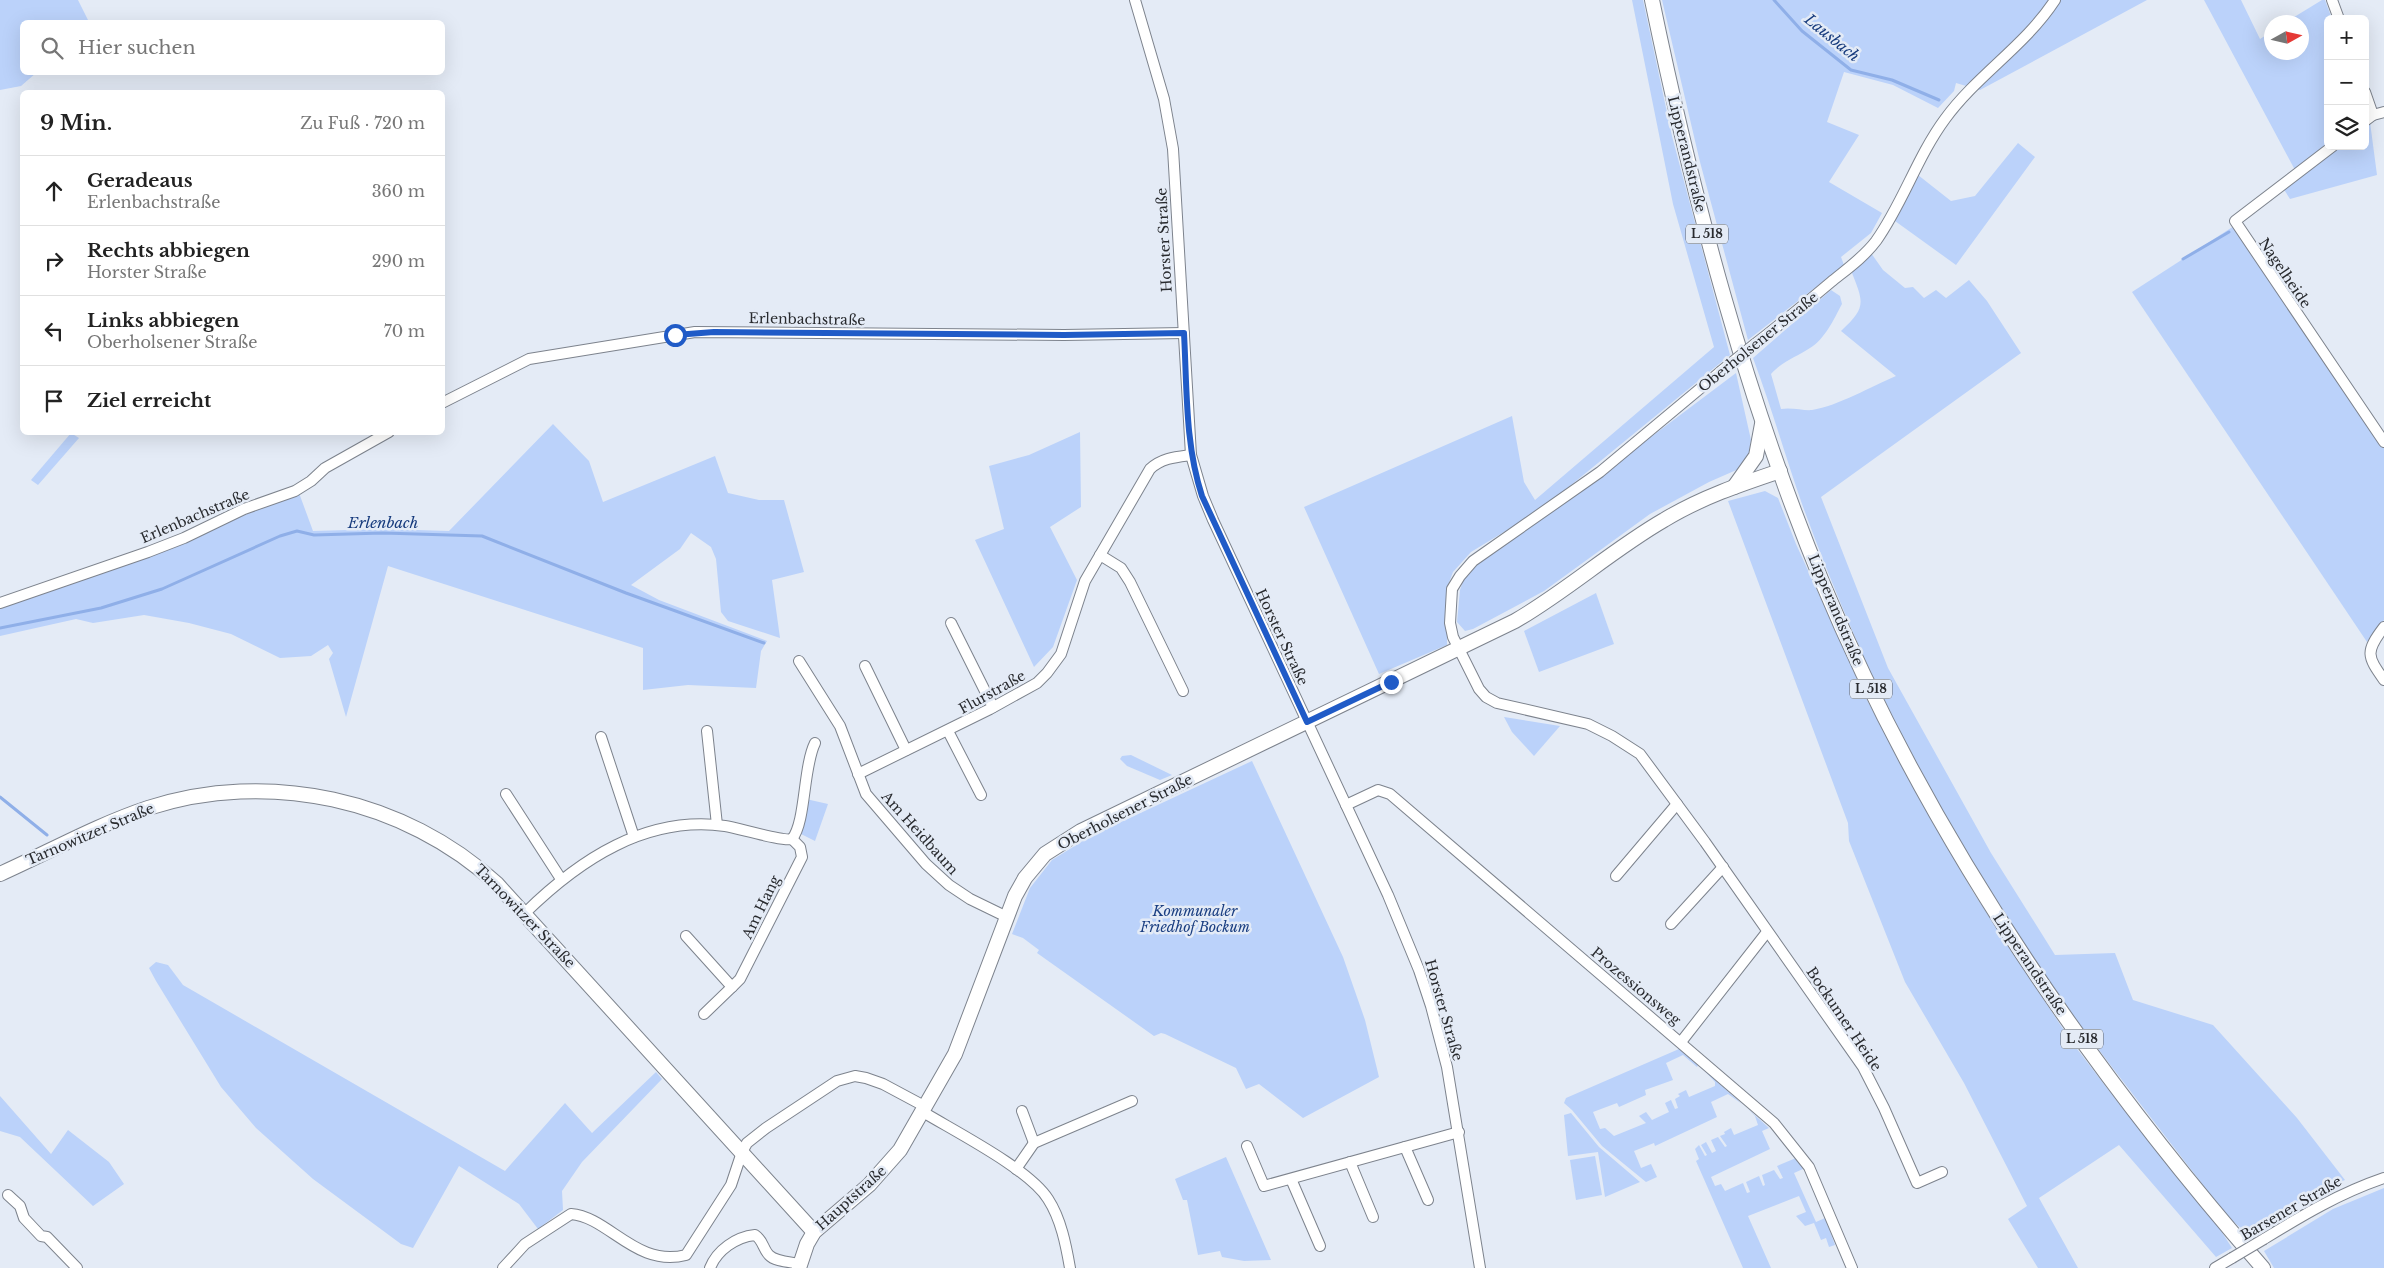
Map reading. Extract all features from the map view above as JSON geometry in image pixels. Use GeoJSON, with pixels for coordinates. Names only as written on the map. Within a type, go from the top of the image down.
{"type":"FeatureCollection","features":[{"type":"Feature","properties":{"kind":"main road","name":"Lipperandstraße"},"geometry":{"type":"LineString","coordinates":[[1652,0],[1674,104],[1701,212],[1762,421],[1822,582],[1875,696],[1924,793],[1982,893],[2035,973],[2145,1124],[2263,1268]]}},
{"type":"Feature","properties":{"kind":"main road","name":"L 518"},"geometry":{"type":"LineString","coordinates":[[1733,487],[1756,456],[1762,433],[1762,421]]}},
{"type":"Feature","properties":{"kind":"main road","name":"Oberholsener Straße"},"geometry":{"type":"LineString","coordinates":[[925,1110],[955,1054],[1007,917],[1025,878],[1040,858],[1052,849],[1081,831],[1459,650],[1548,602],[1665,519],[1733,487],[1780,471]]}},
{"type":"Feature","properties":{"kind":"main road","name":"Tarnowitzer Straße"},"geometry":{"type":"LineString","coordinates":[[0,874],[101,827],[150,807],[220,793],[275,792],[344,802],[378,811],[444,842],[480,868],[525,912],[814,1232]]}},
{"type":"Feature","properties":{"kind":"main road","name":"Hauptstraße"},"geometry":{"type":"LineString","coordinates":[[800,1266],[807,1244],[814,1232],[882,1172],[900,1150],[925,1110]]}},
{"type":"Feature","properties":{"kind":"street","name":"Horster Straße"},"geometry":{"type":"LineString","coordinates":[[1135,0],[1164,98],[1171,135],[1191,455],[1202,496],[1346,804],[1399,920],[1419,970],[1443,1049],[1459,1132],[1480,1268]]}},
{"type":"Feature","properties":{"kind":"street","name":"Oberholsener Straße"},"geometry":{"type":"LineString","coordinates":[[1459,650],[1452,637],[1450,623],[1452,589],[1473,561],[1600,472],[1852,265],[1875,242],[1945,119],[1963,98],[2032,30],[2055,0]]}},
{"type":"Feature","properties":{"kind":"street"},"geometry":{"type":"LineString","coordinates":[[2332,0],[2338,15]]}},
{"type":"Feature","properties":{"kind":"street"},"geometry":{"type":"LineString","coordinates":[[2369,118],[2384,112]]}},
{"type":"Feature","properties":{"kind":"street","name":"Nagelheide"},"geometry":{"type":"LineString","coordinates":[[2328,150],[2235,221],[2384,442]]}},
{"type":"Feature","properties":{"kind":"street","name":"Erlenbachstraße"},"geometry":{"type":"LineString","coordinates":[[445,401],[528,359],[696,332],[1064,335],[1184,333]]}},
{"type":"Feature","properties":{"kind":"street","name":"Erlenbachstraße"},"geometry":{"type":"LineString","coordinates":[[0,603],[148,552],[184,538],[244,509],[295,491],[312,481],[325,468],[384,435]]}},
{"type":"Feature","properties":{"kind":"street","name":"Flurstraße"},"geometry":{"type":"LineString","coordinates":[[858,774],[948,731],[1037,683],[1048,673],[1061,654],[1085,581],[1150,469],[1157,463],[1171,458],[1191,455]]}},
{"type":"Feature","properties":{"kind":"street"},"geometry":{"type":"LineString","coordinates":[[1100,556],[1121,568],[1130,582],[1184,692]]}},
{"type":"Feature","properties":{"kind":"street"},"geometry":{"type":"LineString","coordinates":[[951,623],[993,707]]}},
{"type":"Feature","properties":{"kind":"street"},"geometry":{"type":"LineString","coordinates":[[2384,627],[2371,646],[2370,652],[2370,660],[2384,680]]}},
{"type":"Feature","properties":{"kind":"street","name":"Bockumer Heide"},"geometry":{"type":"LineString","coordinates":[[1459,650],[1472,678],[1486,697],[1497,703],[1570,719],[1612,736],[1640,754],[1863,1067],[1884,1108],[1917,1183],[1942,1172]]}},
{"type":"Feature","properties":{"kind":"street","name":"Am Heidbaum"},"geometry":{"type":"LineString","coordinates":[[799,660],[840,726],[866,794],[926,864],[949,885],[970,899],[1007,917]]}},
{"type":"Feature","properties":{"kind":"street"},"geometry":{"type":"LineString","coordinates":[[865,666],[906,750]]}},
{"type":"Feature","properties":{"kind":"street"},"geometry":{"type":"LineString","coordinates":[[708,731],[717,825]]}},
{"type":"Feature","properties":{"kind":"street"},"geometry":{"type":"LineString","coordinates":[[948,731],[981,795]]}},
{"type":"Feature","properties":{"kind":"street"},"geometry":{"type":"LineString","coordinates":[[601,736],[634,837]]}},
{"type":"Feature","properties":{"kind":"street"},"geometry":{"type":"LineString","coordinates":[[525,912],[561,879],[597,854],[634,837],[671,828],[717,825],[761,833],[786,840],[792,839],[798,825],[810,754],[815,743]]}},
{"type":"Feature","properties":{"kind":"street","name":"Prozessionsweg"},"geometry":{"type":"LineString","coordinates":[[1346,804],[1378,790],[1390,794],[1774,1123],[1800,1152],[1818,1184],[1852,1268]]}},
{"type":"Feature","properties":{"kind":"street"},"geometry":{"type":"LineString","coordinates":[[506,794],[561,879]]}},
{"type":"Feature","properties":{"kind":"street"},"geometry":{"type":"LineString","coordinates":[[1616,876],[1677,804]]}},
{"type":"Feature","properties":{"kind":"street","name":"Am Hang"},"geometry":{"type":"LineString","coordinates":[[704,1014],[740,979],[746,969],[802,857],[800,846],[792,839]]}},
{"type":"Feature","properties":{"kind":"street"},"geometry":{"type":"LineString","coordinates":[[1671,924],[1722,867]]}},
{"type":"Feature","properties":{"kind":"street"},"geometry":{"type":"LineString","coordinates":[[1681,1042],[1767,932]]}},
{"type":"Feature","properties":{"kind":"street"},"geometry":{"type":"LineString","coordinates":[[686,936],[732,987]]}},
{"type":"Feature","properties":{"kind":"street"},"geometry":{"type":"LineString","coordinates":[[503,1268],[525,1244],[571,1214],[585,1218],[634,1251],[654,1259],[678,1259],[686,1255],[719,1206],[731,1184],[747,1143],[766,1128],[844,1079],[855,1076],[883,1084],[1016,1169],[1039,1189],[1050,1203],[1059,1224],[1070,1268]]}},
{"type":"Feature","properties":{"kind":"street"},"geometry":{"type":"LineString","coordinates":[[1016,1169],[1034,1143],[1132,1101]]}},
{"type":"Feature","properties":{"kind":"street"},"geometry":{"type":"LineString","coordinates":[[1022,1111],[1034,1143]]}},
{"type":"Feature","properties":{"kind":"street"},"geometry":{"type":"LineString","coordinates":[[1246,1146],[1264,1186],[1459,1132]]}},
{"type":"Feature","properties":{"kind":"street"},"geometry":{"type":"LineString","coordinates":[[1406,1147],[1428,1200]]}},
{"type":"Feature","properties":{"kind":"street"},"geometry":{"type":"LineString","coordinates":[[1350,1162],[1373,1217]]}},
{"type":"Feature","properties":{"kind":"street","name":"Barsener Straße"},"geometry":{"type":"LineString","coordinates":[[2215,1268],[2330,1199],[2384,1178]]}},
{"type":"Feature","properties":{"kind":"street"},"geometry":{"type":"LineString","coordinates":[[1291,1179],[1320,1246]]}},
{"type":"Feature","properties":{"kind":"street"},"geometry":{"type":"LineString","coordinates":[[8,1195],[20,1206],[24,1218],[41,1236],[47,1237],[77,1268]]}},
{"type":"Feature","properties":{"kind":"street"},"geometry":{"type":"LineString","coordinates":[[710,1268],[716,1255],[727,1246],[755,1235],[759,1237],[772,1258],[800,1266]]}},
{"type":"Feature","properties":{"kind":"green space"},"geometry":{"type":"Polygon","coordinates":[[[0,0],[78,0],[88,20],[20,20],[20,75],[34,75],[21,86],[0,90],[0,0]]]}},
{"type":"Feature","properties":{"kind":"green space"},"geometry":{"type":"Polygon","coordinates":[[[1632,0],[1643,0],[1672,136],[1730,355],[1543,508],[1471,552],[1453,572],[1447,588],[1447,645],[1379,674],[1304,507],[1512,416],[1524,482],[1535,500],[1714,347],[1673,204],[1632,0]]]}},
{"type":"Feature","properties":{"kind":"green space"},"geometry":{"type":"Polygon","coordinates":[[[1662,0],[2147,0],[1980,90],[1956,83],[1954,91],[1938,108],[1893,85],[1844,72],[1827,122],[1859,135],[1829,182],[1882,213],[1871,233],[1841,257],[1844,265],[1748,340],[1700,162],[1662,0]]]}},
{"type":"Feature","properties":{"kind":"green space"},"geometry":{"type":"Polygon","coordinates":[[[2204,0],[2241,0],[2260,39],[2264,36],[2264,60],[2309,60],[2309,15],[2297,15],[2325,0],[2331,15],[2324,15],[2324,147],[2295,170],[2204,0]]]}},
{"type":"Feature","properties":{"kind":"green space"},"geometry":{"type":"Polygon","coordinates":[[[2369,123],[2377,175],[2290,199],[2283,188],[2332,150],[2369,150],[2369,123]]]}},
{"type":"Feature","properties":{"kind":"green space"},"geometry":{"type":"Polygon","coordinates":[[[2018,143],[2035,157],[1956,265],[1895,221],[1918,175],[1951,201],[1975,196],[2018,143]]]}},
{"type":"Feature","properties":{"kind":"green space"},"geometry":{"type":"Polygon","coordinates":[[[2234,226],[2384,447],[2384,620],[2367,642],[2132,292],[2234,226]]]}},
{"type":"Feature","properties":{"kind":"green space"},"geometry":{"type":"Polygon","coordinates":[[[1871,253],[1883,270],[1905,288],[1913,287],[1924,298],[1936,290],[1946,298],[1969,280],[1987,301],[2021,353],[1821,497],[1888,668],[1991,853],[2055,955],[2115,953],[2133,1000],[2213,1025],[2297,1118],[2345,1180],[2315,1192],[2251,1237],[2228,1217],[2135,1097],[2044,976],[1997,906],[1940,809],[1892,717],[1859,647],[1815,540],[1753,358],[1831,290],[1840,296],[1842,304],[1825,334],[1815,344],[1785,362],[1771,374],[1781,409],[1812,410],[1822,408],[1896,376],[1841,331],[1855,316],[1860,305],[1859,291],[1852,273],[1855,267],[1871,253]]]}},
{"type":"Feature","properties":{"kind":"green space"},"geometry":{"type":"Polygon","coordinates":[[[1736,373],[1751,440],[1748,459],[1741,468],[1709,482],[1650,514],[1544,591],[1473,629],[1465,631],[1457,622],[1460,590],[1465,575],[1478,563],[1538,522],[1736,373]]]}},
{"type":"Feature","properties":{"kind":"green space"},"geometry":{"type":"Polygon","coordinates":[[[553,424],[589,461],[603,502],[715,456],[728,493],[759,500],[784,500],[804,572],[772,580],[780,638],[728,621],[721,612],[716,559],[711,547],[691,533],[680,549],[631,585],[659,600],[767,641],[761,651],[756,688],[688,685],[643,690],[643,648],[388,566],[346,717],[329,659],[333,653],[328,645],[311,656],[280,658],[231,634],[189,623],[144,615],[93,623],[76,619],[0,636],[0,609],[299,493],[313,531],[383,529],[449,531],[553,424]]]}},
{"type":"Feature","properties":{"kind":"green space"},"geometry":{"type":"Polygon","coordinates":[[[1080,432],[1081,507],[1050,527],[1077,580],[1053,647],[1034,667],[975,540],[1004,529],[989,466],[1029,455],[1080,432]]]}},
{"type":"Feature","properties":{"kind":"green space"},"geometry":{"type":"Polygon","coordinates":[[[69,435],[79,438],[38,485],[31,480],[69,435]]]}},
{"type":"Feature","properties":{"kind":"green space"},"geometry":{"type":"Polygon","coordinates":[[[1765,491],[1778,498],[1796,544],[1866,698],[1918,796],[1973,892],[2071,1041],[2123,1109],[2216,1223],[2232,1248],[2216,1257],[2119,1145],[2039,1198],[2078,1268],[2038,1268],[2008,1219],[2027,1206],[1964,1083],[1905,982],[1849,841],[1848,823],[1728,501],[1765,491]]]}},
{"type":"Feature","properties":{"kind":"green space"},"geometry":{"type":"Polygon","coordinates":[[[1596,593],[1614,644],[1539,672],[1524,631],[1596,593]]]}},
{"type":"Feature","properties":{"kind":"green space"},"geometry":{"type":"Polygon","coordinates":[[[1504,717],[1560,726],[1534,756],[1512,732],[1504,717]]]}},
{"type":"Feature","properties":{"kind":"green space"},"geometry":{"type":"Polygon","coordinates":[[[1131,755],[1172,775],[1160,780],[1127,766],[1120,759],[1122,756],[1131,755]]]}},
{"type":"Feature","properties":{"kind":"green space","name":"Kommunaler Friedhof Bockum"},"geometry":{"type":"Polygon","coordinates":[[[1252,761],[1343,957],[1365,1020],[1379,1077],[1303,1118],[1259,1084],[1246,1089],[1236,1068],[1165,1034],[1161,1033],[1154,1036],[1037,953],[1039,950],[1023,938],[1012,934],[1030,888],[1052,860],[1089,837],[1252,761]]]}},
{"type":"Feature","properties":{"kind":"green space"},"geometry":{"type":"Polygon","coordinates":[[[806,799],[828,804],[815,841],[801,834],[806,799]]]}},
{"type":"Feature","properties":{"kind":"green space"},"geometry":{"type":"Polygon","coordinates":[[[156,962],[168,965],[183,985],[505,1171],[565,1103],[592,1133],[656,1072],[662,1079],[582,1162],[562,1191],[563,1210],[538,1229],[519,1204],[459,1166],[413,1248],[401,1244],[313,1179],[256,1128],[221,1087],[156,981],[149,968],[156,962]]]}},
{"type":"Feature","properties":{"kind":"green space"},"geometry":{"type":"Polygon","coordinates":[[[1679,1049],[1698,1065],[1697,1067],[1683,1055],[1666,1063],[1673,1080],[1645,1090],[1646,1095],[1619,1107],[1617,1103],[1593,1112],[1600,1129],[1605,1128],[1614,1136],[1646,1123],[1639,1116],[1646,1112],[1652,1120],[1669,1112],[1665,1103],[1671,1100],[1675,1109],[1678,1108],[1675,1099],[1680,1096],[1678,1094],[1686,1090],[1689,1097],[1715,1086],[1715,1082],[1703,1069],[1742,1104],[1728,1094],[1711,1102],[1717,1117],[1655,1146],[1654,1143],[1634,1151],[1641,1168],[1651,1164],[1657,1177],[1646,1182],[1602,1146],[1564,1103],[1566,1098],[1679,1049]]]}},
{"type":"Feature","properties":{"kind":"green space"},"geometry":{"type":"Polygon","coordinates":[[[0,1096],[51,1154],[68,1130],[109,1162],[124,1184],[93,1206],[20,1137],[0,1131],[0,1096]]]}},
{"type":"Feature","properties":{"kind":"green space"},"geometry":{"type":"Polygon","coordinates":[[[1748,1109],[1769,1128],[1762,1131],[1770,1149],[1711,1177],[1715,1186],[1721,1184],[1725,1191],[1743,1183],[1747,1193],[1750,1192],[1746,1182],[1759,1176],[1763,1186],[1765,1185],[1762,1175],[1774,1170],[1780,1179],[1783,1178],[1777,1166],[1796,1158],[1803,1169],[1794,1173],[1816,1222],[1825,1218],[1835,1245],[1829,1247],[1826,1238],[1821,1240],[1814,1223],[1805,1226],[1796,1216],[1806,1212],[1799,1196],[1748,1216],[1771,1268],[1743,1268],[1696,1161],[1699,1159],[1695,1149],[1699,1145],[1705,1156],[1707,1155],[1701,1145],[1706,1142],[1712,1153],[1716,1151],[1711,1140],[1718,1137],[1725,1147],[1727,1146],[1720,1136],[1725,1134],[1724,1132],[1731,1128],[1734,1135],[1758,1125],[1755,1116],[1748,1109]]]}},
{"type":"Feature","properties":{"kind":"green space"},"geometry":{"type":"Polygon","coordinates":[[[1571,1113],[1599,1147],[1640,1182],[1605,1197],[1598,1152],[1568,1156],[1564,1115],[1571,1113]]]}},
{"type":"Feature","properties":{"kind":"green space"},"geometry":{"type":"Polygon","coordinates":[[[1595,1156],[1602,1195],[1576,1200],[1570,1160],[1595,1156]]]}},
{"type":"Feature","properties":{"kind":"green space"},"geometry":{"type":"Polygon","coordinates":[[[1226,1157],[1271,1260],[1244,1261],[1222,1257],[1220,1251],[1198,1255],[1187,1200],[1183,1200],[1175,1179],[1226,1157]]]}},
{"type":"Feature","properties":{"kind":"green space"},"geometry":{"type":"Polygon","coordinates":[[[2384,1188],[2384,1268],[2274,1268],[2264,1251],[2333,1209],[2384,1188]]]}},
{"type":"Feature","properties":{"kind":"waterway","name":"Lausbach"},"geometry":{"type":"LineString","coordinates":[[1774,0],[1802,31],[1851,70],[1892,80],[1939,100]]}},
{"type":"Feature","properties":{"kind":"waterway"},"geometry":{"type":"LineString","coordinates":[[2183,259],[2229,232]]}},
{"type":"Feature","properties":{"kind":"waterway","name":"Erlenbach"},"geometry":{"type":"LineString","coordinates":[[0,628],[101,608],[162,589],[280,536],[297,531],[314,535],[383,533],[482,536],[626,593],[764,643]]}},
{"type":"Feature","properties":{"kind":"waterway"},"geometry":{"type":"LineString","coordinates":[[0,797],[47,835]]}},
{"type":"Feature","properties":{"kind":"route"},"geometry":{"type":"LineString","coordinates":[[675,335],[696,332],[1064,335],[1184,333],[1191,455],[1195,475],[1202,496],[1307,722],[1391,682]]}}]}
